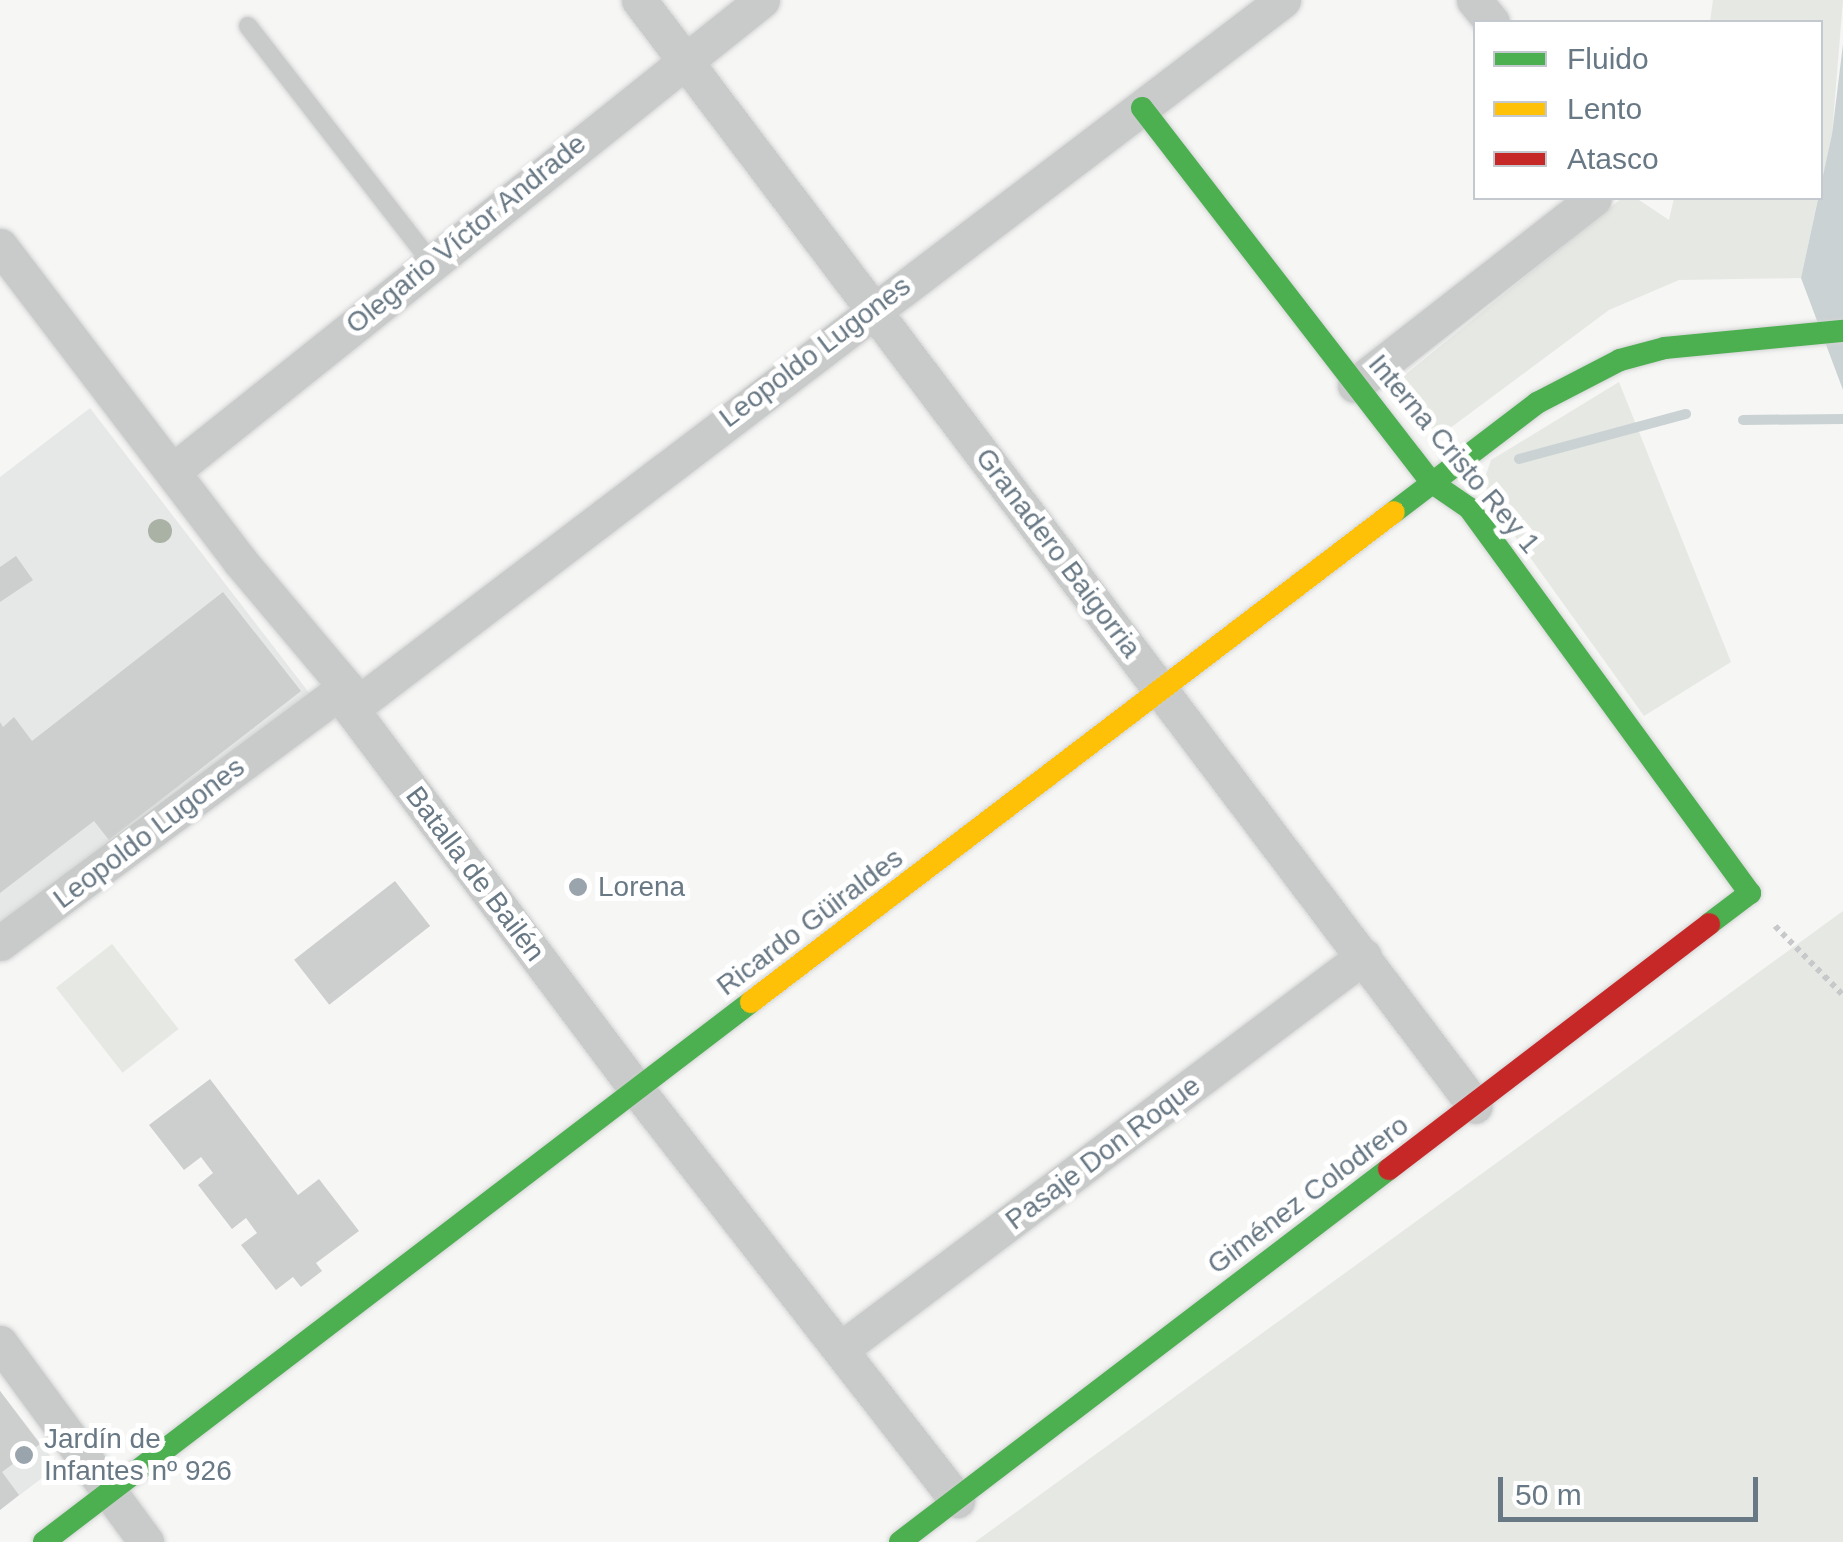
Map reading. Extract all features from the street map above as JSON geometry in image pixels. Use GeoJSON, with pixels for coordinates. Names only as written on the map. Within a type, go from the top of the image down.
{"type":"FeatureCollection","features":[{"type":"Feature","properties":{"kind":"street","name":"Granadero Baigorria"},"geometry":{"type":"LineString","coordinates":[[639,0],[1475,1106]]}},
{"type":"Feature","properties":{"kind":"street","name":"Olegario Víctor Andrade"},"geometry":{"type":"LineString","coordinates":[[173,471],[683,58],[762,0]]}},
{"type":"Feature","properties":{"kind":"street","name":"Leopoldo Lugones"},"geometry":{"type":"LineString","coordinates":[[0,944],[349,698],[1283,0]]}},
{"type":"Feature","properties":{"kind":"street"},"geometry":{"type":"LineString","coordinates":[[1474,0],[1490,20]]}},
{"type":"Feature","properties":{"kind":"street","name":"Interna Cristo Rey 1"},"geometry":{"type":"LineString","coordinates":[[1142,108],[1431,482],[1468,508],[1750,893]]}},
{"type":"Feature","properties":{"kind":"street"},"geometry":{"type":"LineString","coordinates":[[1355,385],[1591,200]]}},
{"type":"Feature","properties":{"kind":"street","name":"Batalla de Bailén"},"geometry":{"type":"LineString","coordinates":[[0,246],[349,698],[638,1092],[957,1500]]}},
{"type":"Feature","properties":{"kind":"street","name":"Ricardo Güiraldes"},"geometry":{"type":"LineString","coordinates":[[44,1542],[1537,403],[1620,360],[1665,348],[1843,331]]}},
{"type":"Feature","properties":{"kind":"street","name":"Giménez Colodrero"},"geometry":{"type":"LineString","coordinates":[[900,1542],[1750,893]]}},
{"type":"Feature","properties":{"kind":"street","name":"Pasaje Don Roque"},"geometry":{"type":"LineString","coordinates":[[841,1349],[1364,956]]}},
{"type":"Feature","properties":{"kind":"street"},"geometry":{"type":"LineString","coordinates":[[0,1343],[146,1542]]}},
{"type":"Feature","properties":{"kind":"lane"},"geometry":{"type":"LineString","coordinates":[[248,26],[431,262]]}},
{"type":"Feature","properties":{"kind":"path"},"geometry":{"type":"LineString","coordinates":[[1750,893],[1790,946],[1843,995]]}},
{"type":"Feature","properties":{"kind":"shaded area"},"geometry":{"type":"Polygon","coordinates":[[[1713,0],[1843,0],[1832,134],[1823,178],[1823,20],[1710,20],[1713,0]]]}},
{"type":"Feature","properties":{"kind":"shaded area"},"geometry":{"type":"Polygon","coordinates":[[[1843,44],[1843,390],[1801,278],[1818,200],[1823,200],[1823,176],[1843,44]]]}},
{"type":"Feature","properties":{"kind":"shaded area"},"geometry":{"type":"Polygon","coordinates":[[[1620,200],[1639,200],[1669,220],[1674,200],[1818,200],[1801,278],[1679,280],[1609,310],[1438,437],[1395,383],[1620,200]]]}},
{"type":"Feature","properties":{"kind":"shaded area"},"geometry":{"type":"Polygon","coordinates":[[[1619,382],[1731,662],[1644,716],[1488,499],[1485,478],[1491,460],[1619,382]]]}},
{"type":"Feature","properties":{"kind":"shaded area"},"geometry":{"type":"Polygon","coordinates":[[[90,408],[310,694],[0,923],[0,477],[90,408]]]}},
{"type":"Feature","properties":{"kind":"shaded area"},"geometry":{"type":"Polygon","coordinates":[[[1843,911],[1843,1542],[975,1542],[1843,911]]]}},
{"type":"Feature","properties":{"kind":"shaded area"},"geometry":{"type":"Polygon","coordinates":[[[112,944],[178,1029],[123,1073],[56,988],[112,944]]]}},
{"type":"Feature","properties":{"kind":"shaded area","name":"Jardín de Infantes nº 926"},"geometry":{"type":"Polygon","coordinates":[[[0,1391],[58,1466],[0,1510],[0,1391]]]}},
{"type":"Feature","properties":{"kind":"building"},"geometry":{"type":"Polygon","coordinates":[[[16,556],[33,580],[0,602],[0,567],[16,556]]]}},
{"type":"Feature","properties":{"kind":"building"},"geometry":{"type":"Polygon","coordinates":[[[223,592],[301,691],[109,840],[94,821],[0,893],[0,722],[3,727],[14,717],[32,741],[223,592]]]}},
{"type":"Feature","properties":{"kind":"building"},"geometry":{"type":"Polygon","coordinates":[[[395,881],[430,926],[329,1005],[294,960],[395,881]]]}},
{"type":"Feature","properties":{"kind":"building"},"geometry":{"type":"Polygon","coordinates":[[[210,1079],[298,1195],[319,1179],[359,1231],[316,1263],[322,1271],[301,1287],[293,1277],[276,1290],[241,1245],[257,1233],[246,1218],[232,1229],[198,1185],[213,1173],[201,1157],[184,1170],[149,1125],[210,1079]]]}},
{"type":"Feature","properties":{"kind":"building"},"geometry":{"type":"Polygon","coordinates":[[[0,1391],[40,1444],[2,1472],[19,1495],[0,1510],[0,1391]]]}},
{"type":"Feature","properties":{"kind":"waterway"},"geometry":{"type":"LineString","coordinates":[[1519,459],[1686,414]]}},
{"type":"Feature","properties":{"kind":"waterway"},"geometry":{"type":"LineString","coordinates":[[1743,420],[1843,419]]}},
{"type":"Feature","properties":{"kind":"traffic: fast"},"geometry":{"type":"LineString","coordinates":[[1142,108],[1431,482],[1469,508],[1750,893],[1709,924]]}},
{"type":"Feature","properties":{"kind":"traffic: fast"},"geometry":{"type":"LineString","coordinates":[[1394,512],[1537,403],[1620,360],[1665,348],[1843,331]]}},
{"type":"Feature","properties":{"kind":"traffic: fast"},"geometry":{"type":"LineString","coordinates":[[44,1542],[751,1002]]}},
{"type":"Feature","properties":{"kind":"traffic: fast"},"geometry":{"type":"LineString","coordinates":[[900,1542],[1389,1169]]}},
{"type":"Feature","properties":{"kind":"traffic: slow"},"geometry":{"type":"LineString","coordinates":[[751,1002],[1394,512]]}},
{"type":"Feature","properties":{"kind":"traffic: jam"},"geometry":{"type":"LineString","coordinates":[[1389,1169],[1709,924]]}},
{"type":"Feature","properties":{"kind":"place","name":"Lorena"},"geometry":{"type":"Point","coordinates":[578,887]}},
{"type":"Feature","properties":{"kind":"place","name":"Jardín de Infantes nº 926"},"geometry":{"type":"Point","coordinates":[24,1455]}}]}
